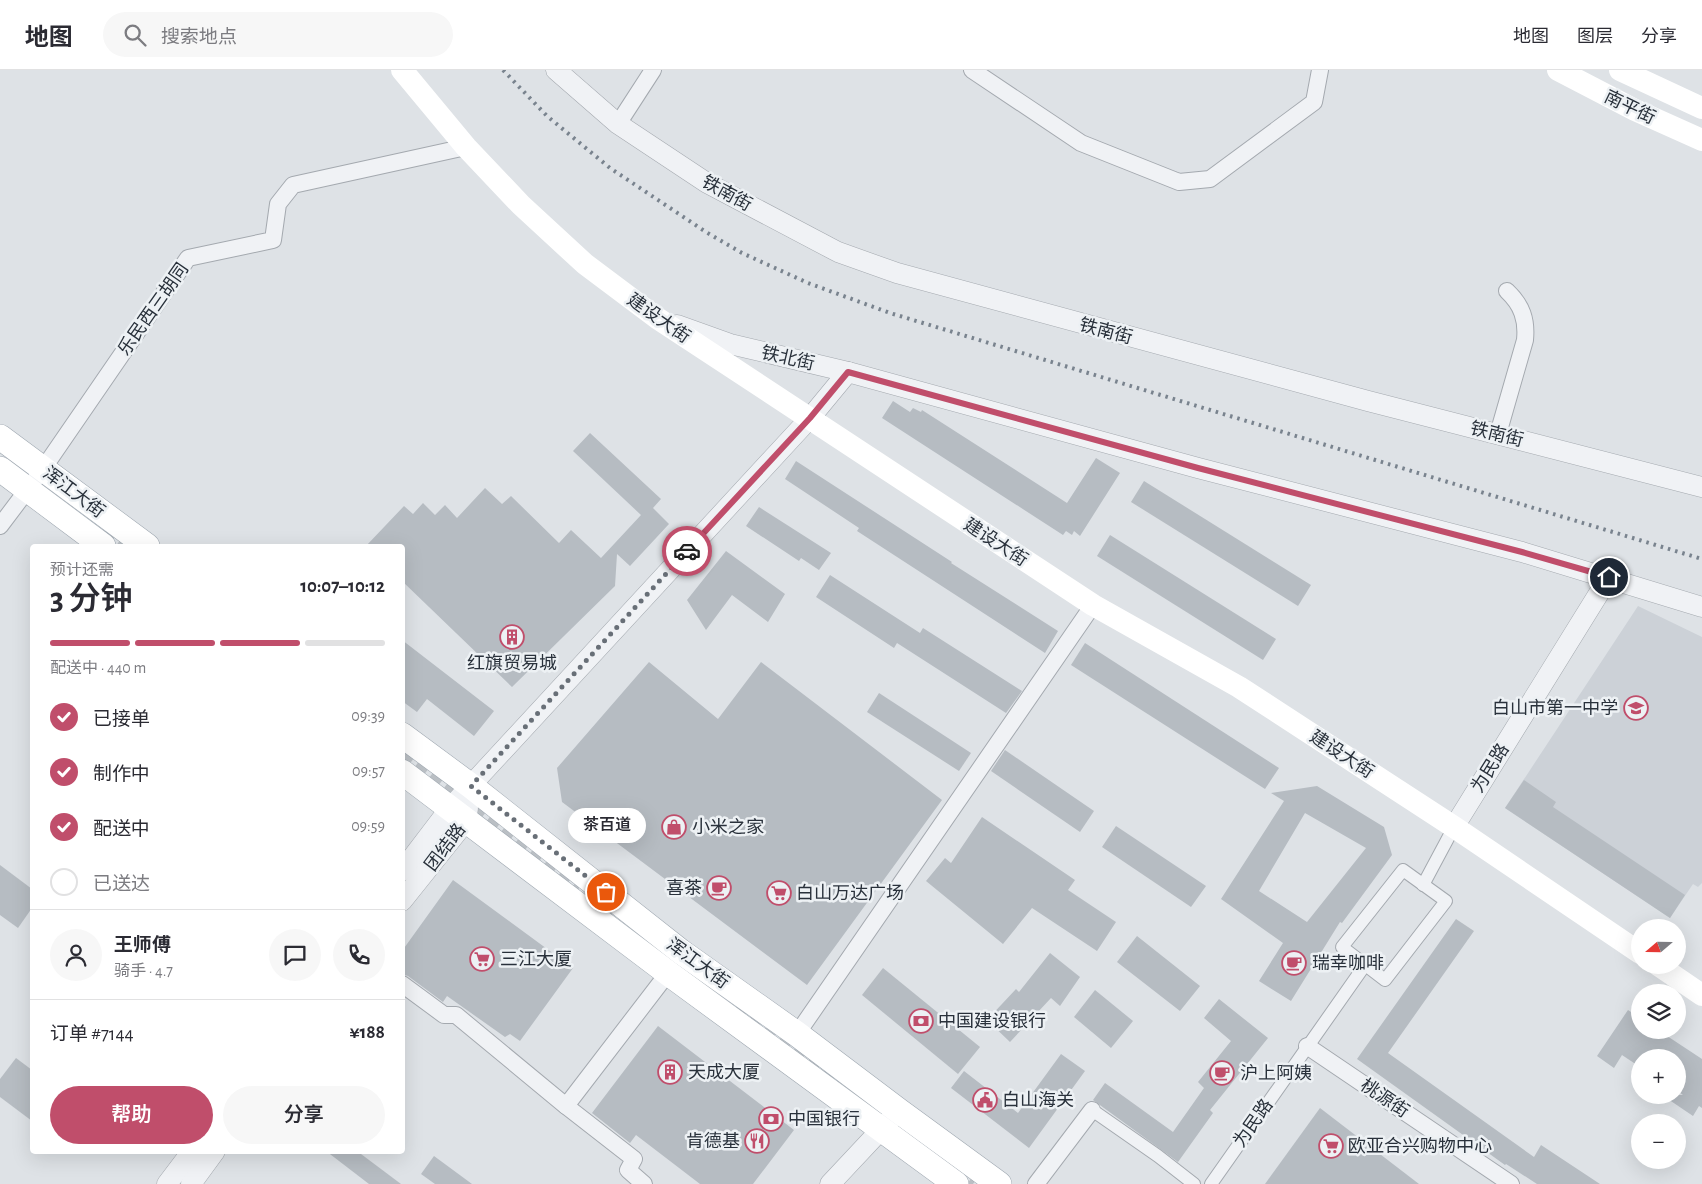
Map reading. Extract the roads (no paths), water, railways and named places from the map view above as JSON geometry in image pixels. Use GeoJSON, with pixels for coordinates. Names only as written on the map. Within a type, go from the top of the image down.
{"type":"FeatureCollection","features":[{"type":"Feature","properties":{"kind":"main road","name":"建设大街"},"geometry":{"type":"LineString","coordinates":[[402,70],[466,147],[521,205],[585,264],[656,318],[1093,605],[1238,686],[1454,827],[1631,947]]}},
{"type":"Feature","properties":{"kind":"main road","name":"南平街"},"geometry":{"type":"LineString","coordinates":[[1558,70],[1635,110],[1702,140]]}},
{"type":"Feature","properties":{"kind":"main road","name":"南平街"},"geometry":{"type":"LineString","coordinates":[[1620,70],[1702,108]]}},
{"type":"Feature","properties":{"kind":"main road","name":"浑江大街"},"geometry":{"type":"LineString","coordinates":[[0,437],[144,544]]}},
{"type":"Feature","properties":{"kind":"main road","name":"浑江大街"},"geometry":{"type":"LineString","coordinates":[[0,469],[100,544]]}},
{"type":"Feature","properties":{"kind":"main road","name":"浑江大街"},"geometry":{"type":"LineString","coordinates":[[405,738],[471,786],[680,951],[797,1034],[999,1184]]}},
{"type":"Feature","properties":{"kind":"main road","name":"浑江大街"},"geometry":{"type":"LineString","coordinates":[[405,774],[668,973],[956,1184]]}},
{"type":"Feature","properties":{"kind":"main road"},"geometry":{"type":"LineString","coordinates":[[1671,974],[1702,995]]}},
{"type":"Feature","properties":{"kind":"street","name":"铁南街"},"geometry":{"type":"LineString","coordinates":[[556,70],[618,124],[707,182],[838,252],[897,273],[1310,386],[1702,487]]}},
{"type":"Feature","properties":{"kind":"street"},"geometry":{"type":"LineString","coordinates":[[618,124],[653,70]]}},
{"type":"Feature","properties":{"kind":"street"},"geometry":{"type":"LineString","coordinates":[[972,70],[1081,143],[1179,182],[1210,179],[1314,102],[1320,70]]}},
{"type":"Feature","properties":{"kind":"street","name":"乐民西三胡同"},"geometry":{"type":"LineString","coordinates":[[0,526],[43,469],[188,258],[273,240],[278,204],[293,185],[466,147]]}},
{"type":"Feature","properties":{"kind":"street"},"geometry":{"type":"LineString","coordinates":[[1498,434],[1525,340],[1527,326],[1517,300],[1507,291]]}},
{"type":"Feature","properties":{"kind":"street","name":"铁北街"},"geometry":{"type":"LineString","coordinates":[[656,318],[730,344],[848,372],[1198,468],[1522,552],[1609,577],[1702,607]]}},
{"type":"Feature","properties":{"kind":"street","name":"团结路"},"geometry":{"type":"LineString","coordinates":[[405,897],[458,814],[471,786],[810,418],[848,372]]}},
{"type":"Feature","properties":{"kind":"street","name":"为民路"},"geometry":{"type":"LineString","coordinates":[[1423,885],[1454,827],[1609,577]]}},
{"type":"Feature","properties":{"kind":"street"},"geometry":{"type":"LineString","coordinates":[[797,1034],[1093,605]]}},
{"type":"Feature","properties":{"kind":"street","name":"团结路"},"geometry":{"type":"LineString","coordinates":[[405,868],[458,814]]}},
{"type":"Feature","properties":{"kind":"street"},"geometry":{"type":"LineString","coordinates":[[1403,870],[1446,901],[1385,980],[1365,965],[1342,946],[1403,870]]}},
{"type":"Feature","properties":{"kind":"street","name":"为民路"},"geometry":{"type":"LineString","coordinates":[[1211,1184],[1365,965]]}},
{"type":"Feature","properties":{"kind":"street"},"geometry":{"type":"LineString","coordinates":[[566,1106],[668,973]]}},
{"type":"Feature","properties":{"kind":"street"},"geometry":{"type":"LineString","coordinates":[[405,986],[444,1015],[456,1015],[566,1106],[634,1159],[628,1170],[644,1184]]}},
{"type":"Feature","properties":{"kind":"street","name":"桃源街"},"geometry":{"type":"LineString","coordinates":[[1307,1046],[1511,1184]]}},
{"type":"Feature","properties":{"kind":"street"},"geometry":{"type":"LineString","coordinates":[[1036,1184],[1092,1110],[1158,1156],[1194,1184]]}},
{"type":"Feature","properties":{"kind":"street"},"geometry":{"type":"LineString","coordinates":[[830,1184],[899,1111]]}},
{"type":"Feature","properties":{"kind":"street"},"geometry":{"type":"LineString","coordinates":[[167,1184],[190,1154]]}},
{"type":"Feature","properties":{"kind":"street"},"geometry":{"type":"LineString","coordinates":[[191,1184],[213,1154]]}},
{"type":"Feature","properties":{"kind":"tunnel"},"geometry":{"type":"LineString","coordinates":[[103,533],[118,544]]}},
{"type":"Feature","properties":{"kind":"tunnel"},"geometry":{"type":"LineString","coordinates":[[405,756],[580,887]]}},
{"type":"Feature","properties":{"kind":"tunnel"},"geometry":{"type":"LineString","coordinates":[[737,1006],[839,1083]]}},
{"type":"Feature","properties":{"kind":"tunnel"},"geometry":{"type":"LineString","coordinates":[[955,1170],[973,1184]]}},
{"type":"Feature","properties":{"kind":"railway"},"geometry":{"type":"LineString","coordinates":[[503,70],[547,116],[610,168],[706,232],[742,253],[808,283],[890,313],[1702,559]]}},
{"type":"Feature","properties":{"kind":"place","name":"红旗贸易城"},"geometry":{"type":"Point","coordinates":[512,637]}},
{"type":"Feature","properties":{"kind":"place","name":"白山市第一中学"},"geometry":{"type":"Point","coordinates":[1636,708]}},
{"type":"Feature","properties":{"kind":"place","name":"小米之家"},"geometry":{"type":"Point","coordinates":[674,827]}},
{"type":"Feature","properties":{"kind":"place","name":"喜茶"},"geometry":{"type":"Point","coordinates":[719,888]}},
{"type":"Feature","properties":{"kind":"place","name":"茶百道"},"geometry":{"type":"Point","coordinates":[606,892]}},
{"type":"Feature","properties":{"kind":"place","name":"白山万达广场"},"geometry":{"type":"Point","coordinates":[779,893]}},
{"type":"Feature","properties":{"kind":"place","name":"三江大厦"},"geometry":{"type":"Point","coordinates":[482,959]}},
{"type":"Feature","properties":{"kind":"place","name":"瑞幸咖啡"},"geometry":{"type":"Point","coordinates":[1294,963]}},
{"type":"Feature","properties":{"kind":"place","name":"中国建设银行"},"geometry":{"type":"Point","coordinates":[921,1021]}},
{"type":"Feature","properties":{"kind":"place","name":"天成大厦"},"geometry":{"type":"Point","coordinates":[670,1072]}},
{"type":"Feature","properties":{"kind":"place","name":"沪上阿姨"},"geometry":{"type":"Point","coordinates":[1222,1073]}},
{"type":"Feature","properties":{"kind":"place","name":"白山海关"},"geometry":{"type":"Point","coordinates":[985,1100]}},
{"type":"Feature","properties":{"kind":"place","name":"中国银行"},"geometry":{"type":"Point","coordinates":[771,1119]}},
{"type":"Feature","properties":{"kind":"place","name":"肯德基"},"geometry":{"type":"Point","coordinates":[757,1141]}},
{"type":"Feature","properties":{"kind":"place","name":"欧亚合兴购物中心"},"geometry":{"type":"Point","coordinates":[1331,1146]}}]}
